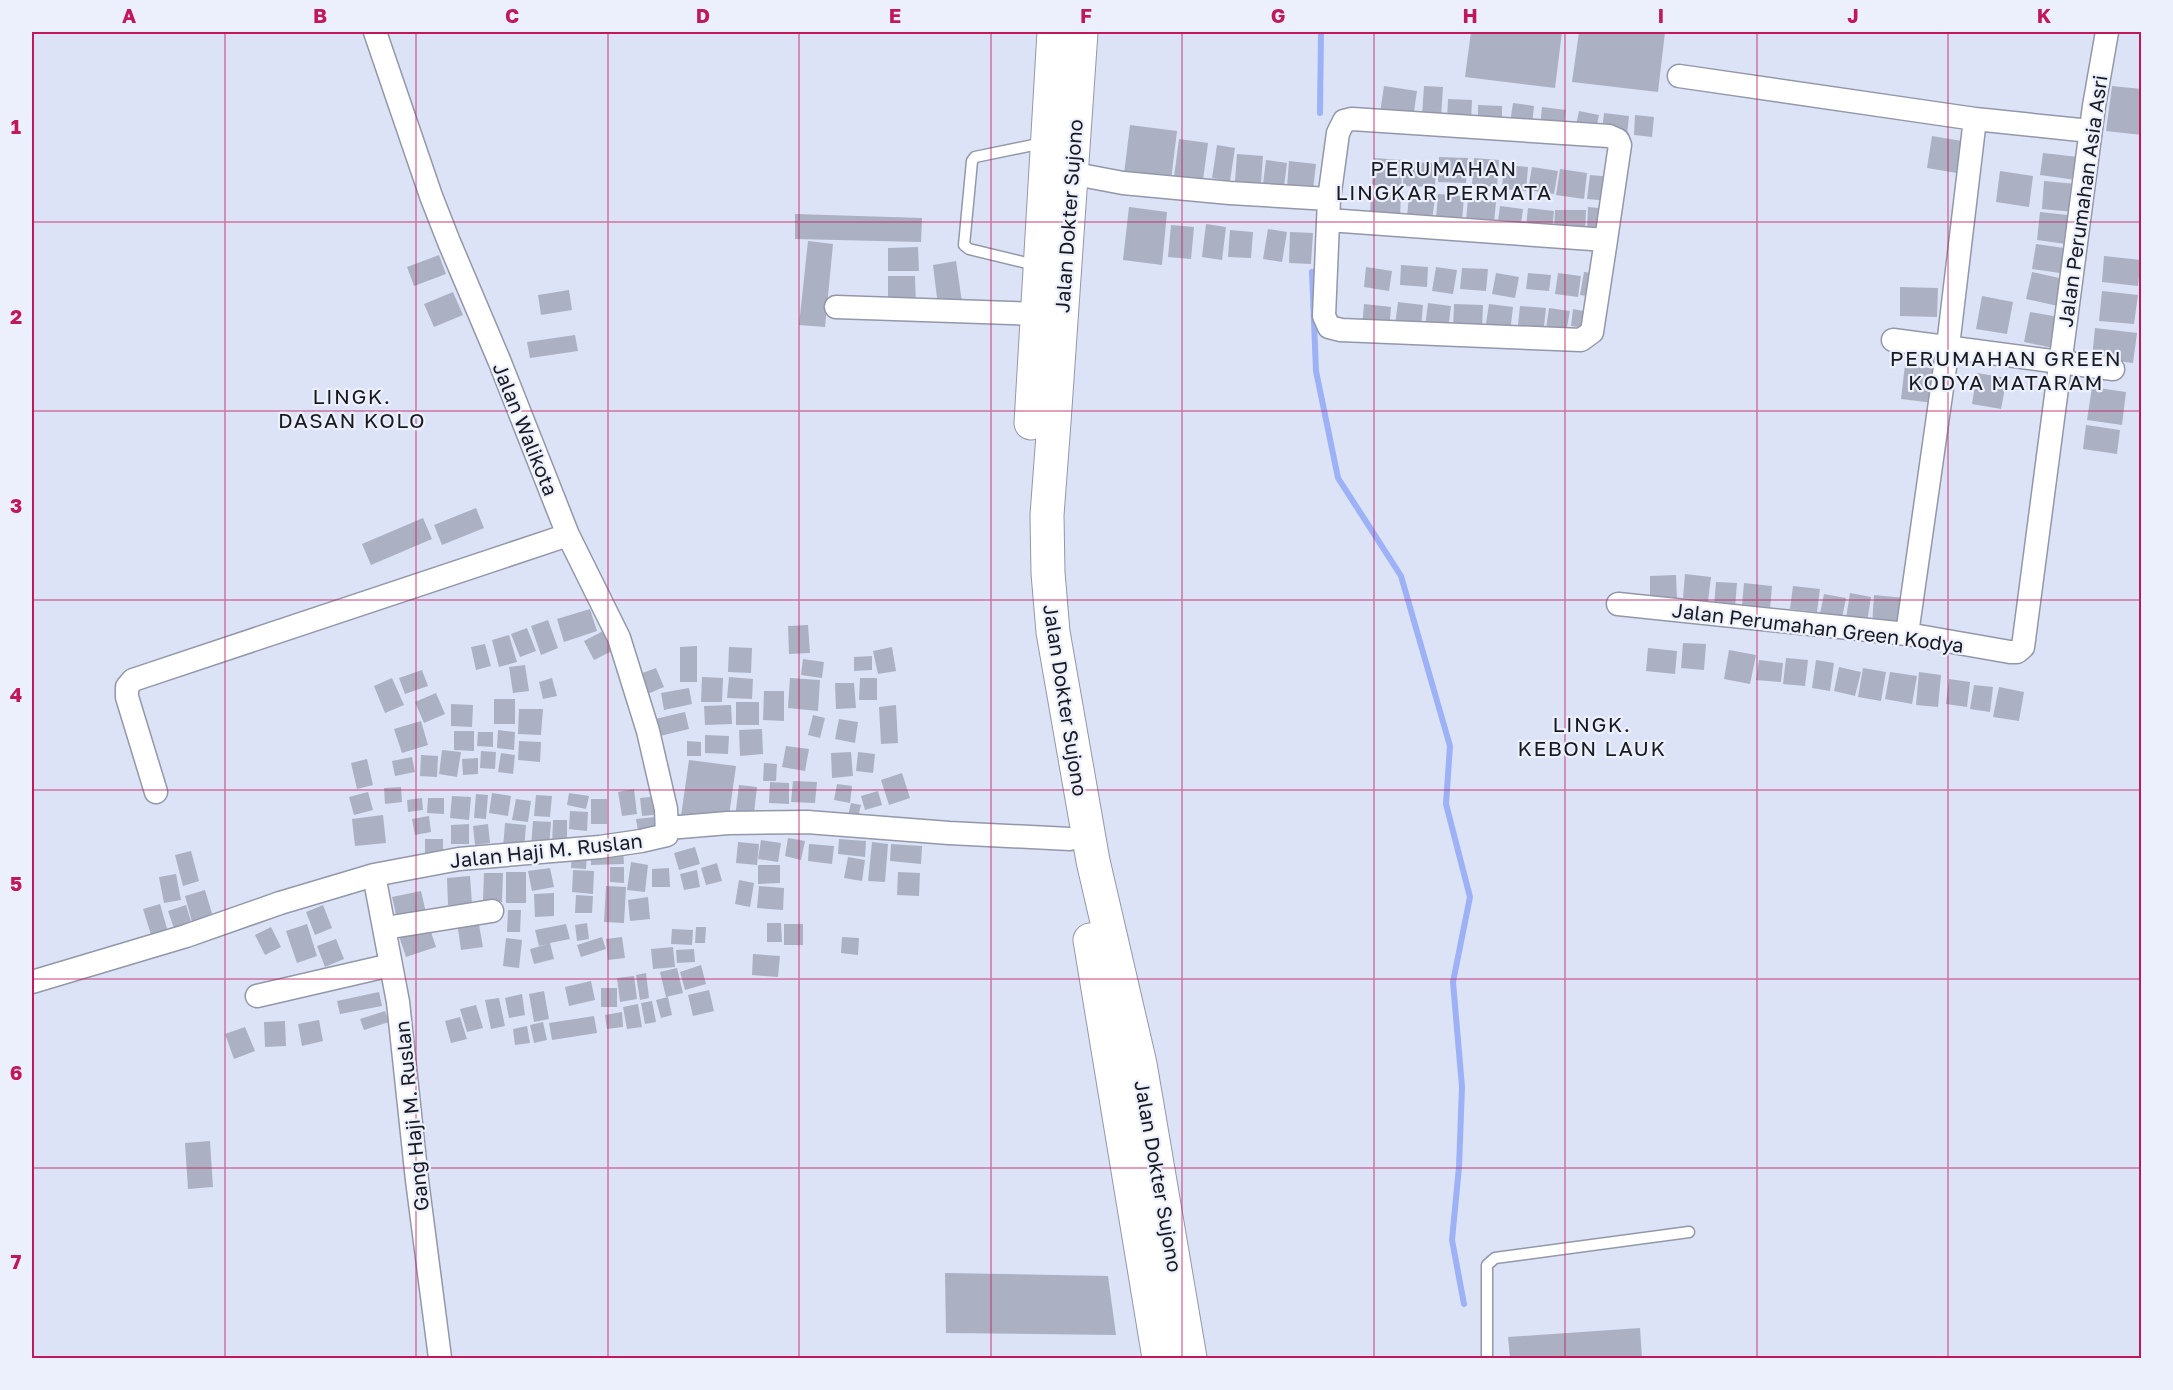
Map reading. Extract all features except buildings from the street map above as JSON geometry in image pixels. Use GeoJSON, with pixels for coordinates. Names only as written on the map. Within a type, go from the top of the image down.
{"type":"FeatureCollection","features":[{"type":"Feature","properties":{"kind":"highway"},"geometry":{"type":"LineString","coordinates":[[1054,32],[1042,266],[1037,314],[1037,515],[1032,587],[1044,682],[1070,838],[1094,960],[1159,1359]]}},
{"type":"Feature","properties":{"kind":"highway","name":"Jalan Dokter Sujono"},"geometry":{"type":"LineString","coordinates":[[1081,32],[1070,173],[1037,515],[1048,573],[1053,632],[1093,861],[1140,1064],[1190,1359]]}},
{"type":"Feature","properties":{"kind":"street","name":"Jalan Walikota"},"geometry":{"type":"LineString","coordinates":[[375,32],[434,205],[499,360],[568,535],[620,638],[648,731],[666,809],[668,828]]}},
{"type":"Feature","properties":{"kind":"street","name":"Jalan Perumahan Asia Asri"},"geometry":{"type":"LineString","coordinates":[[2017,652],[2023,647],[2026,635],[2090,131],[2107,32]]}},
{"type":"Feature","properties":{"kind":"street"},"geometry":{"type":"LineString","coordinates":[[1679,76],[1974,119],[2090,131]]}},
{"type":"Feature","properties":{"kind":"street"},"geometry":{"type":"LineString","coordinates":[[1362,119],[1609,136],[1618,140],[1620,145],[1592,332],[1581,340],[1341,330],[1329,327],[1324,316],[1329,210],[1338,134],[1341,124],[1347,120],[1362,119]]}},
{"type":"Feature","properties":{"kind":"street"},"geometry":{"type":"LineString","coordinates":[[1907,634],[1948,346],[1974,119]]}},
{"type":"Feature","properties":{"kind":"street"},"geometry":{"type":"LineString","coordinates":[[1070,173],[1135,184],[1230,193],[1329,210],[1606,240]]}},
{"type":"Feature","properties":{"kind":"street"},"geometry":{"type":"LineString","coordinates":[[837,307],[1037,314]]}},
{"type":"Feature","properties":{"kind":"street"},"geometry":{"type":"LineString","coordinates":[[1893,340],[2113,369]]}},
{"type":"Feature","properties":{"kind":"street"},"geometry":{"type":"LineString","coordinates":[[156,792],[127,697],[127,687],[133,680],[568,535]]}},
{"type":"Feature","properties":{"kind":"street","name":"Jalan Perumahan Green Kodya"},"geometry":{"type":"LineString","coordinates":[[1618,604],[1907,634],[2017,652]]}},
{"type":"Feature","properties":{"kind":"street","name":"Jalan Haji M. Ruslan"},"geometry":{"type":"LineString","coordinates":[[32,982],[186,936],[280,903],[374,875],[459,859],[627,844],[667,835],[668,828],[728,823],[807,822],[949,833],[1070,838]]}},
{"type":"Feature","properties":{"kind":"street","name":"Gang Haji M. Ruslan"},"geometry":{"type":"LineString","coordinates":[[374,875],[404,1041],[417,1180],[440,1359]]}},
{"type":"Feature","properties":{"kind":"street"},"geometry":{"type":"LineString","coordinates":[[385,928],[492,911]]}},
{"type":"Feature","properties":{"kind":"street"},"geometry":{"type":"LineString","coordinates":[[257,996],[391,965]]}},
{"type":"Feature","properties":{"kind":"lane"},"geometry":{"type":"LineString","coordinates":[[1042,266],[969,249],[964,245],[972,161],[975,157],[1048,142]]}},
{"type":"Feature","properties":{"kind":"lane"},"geometry":{"type":"LineString","coordinates":[[1487,1359],[1487,1264],[1495,1258],[1689,1232]]}},
{"type":"Feature","properties":{"kind":"waterway"},"geometry":{"type":"LineString","coordinates":[[1320,113],[1321,32]]}},
{"type":"Feature","properties":{"kind":"waterway"},"geometry":{"type":"LineString","coordinates":[[1312,272],[1316,371],[1338,478],[1401,576],[1450,746],[1446,804],[1470,897],[1453,982],[1462,1087],[1459,1167],[1452,1240],[1464,1304]]}},
{"type":"Feature","properties":{"kind":"district","name":"PERUMAHAN LINGKAR PERMATA"},"geometry":{"type":"Point","coordinates":[1444,180]}},
{"type":"Feature","properties":{"kind":"district","name":"PERUMAHAN GREEN KODYA MATARAM"},"geometry":{"type":"Point","coordinates":[2006,370]}},
{"type":"Feature","properties":{"kind":"district","name":"LINGK. DASAN KOLO"},"geometry":{"type":"Point","coordinates":[352,408]}},
{"type":"Feature","properties":{"kind":"district","name":"LINGK. KEBON LAUK"},"geometry":{"type":"Point","coordinates":[1592,736]}}]}
